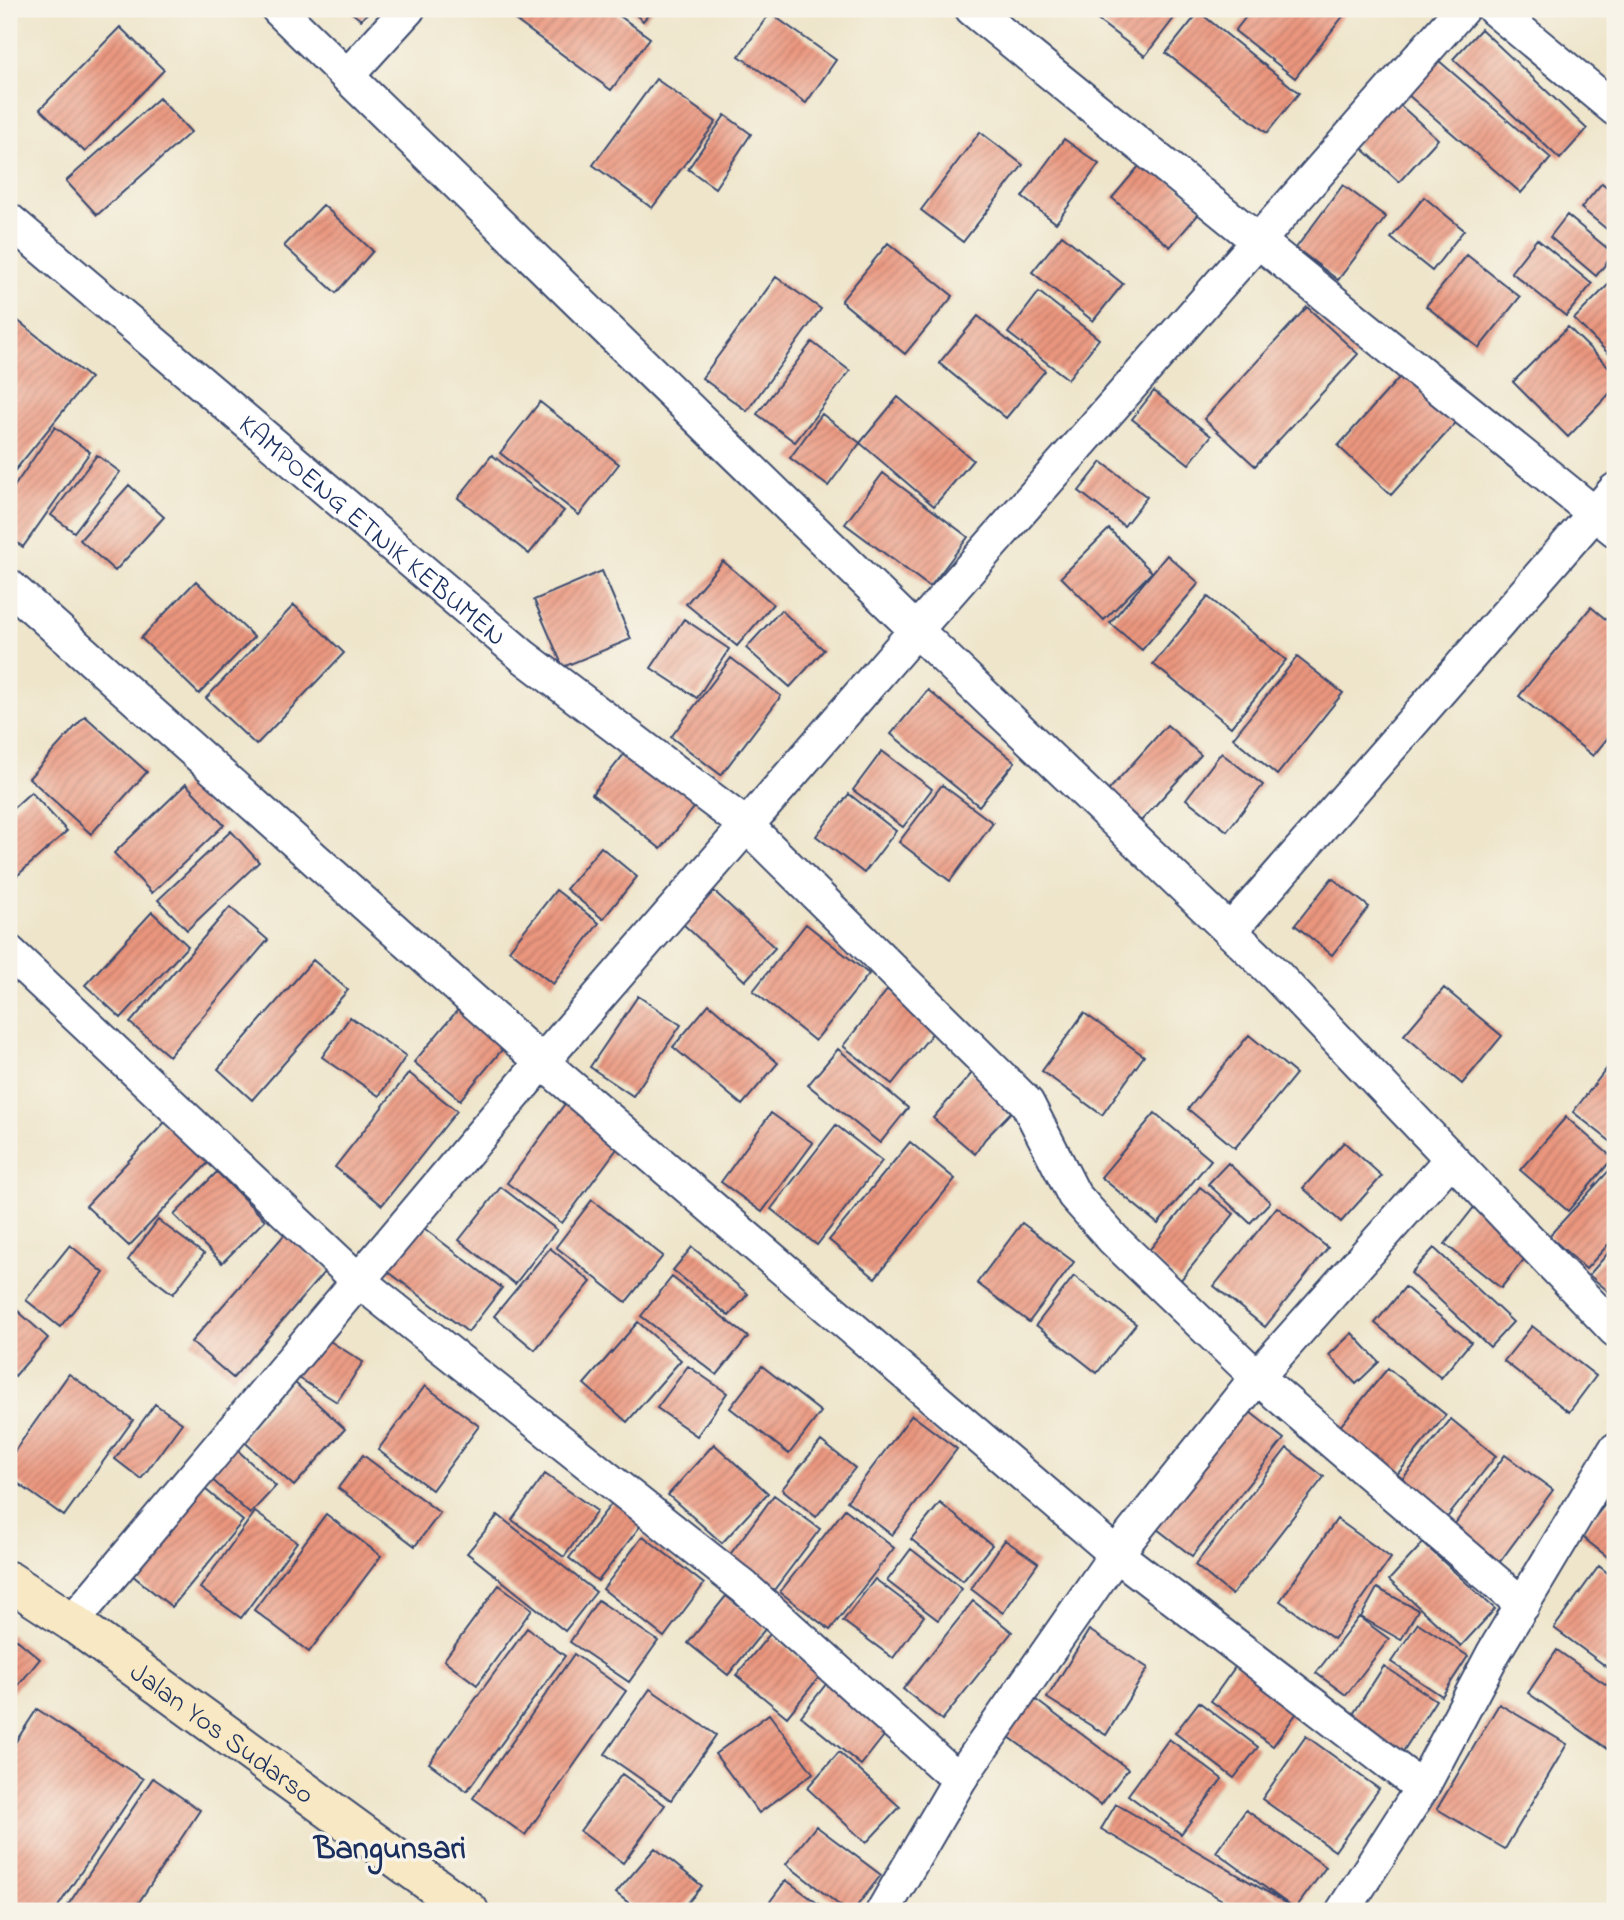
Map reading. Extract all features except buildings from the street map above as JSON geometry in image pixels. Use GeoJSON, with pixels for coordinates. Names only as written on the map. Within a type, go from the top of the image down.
{"type":"FeatureCollection","features":[{"type":"Feature","properties":{"kind":"main road","name":"Jalan Yos Sudarso"},"geometry":{"type":"LineString","coordinates":[[9,1581],[72,1622],[469,1911]]}},
{"type":"Feature","properties":{"kind":"street"},"geometry":{"type":"LineString","coordinates":[[278,9],[916,630],[1275,974],[1615,1330]]}},
{"type":"Feature","properties":{"kind":"street"},"geometry":{"type":"LineString","coordinates":[[347,76],[408,9]]}},
{"type":"Feature","properties":{"kind":"street"},"geometry":{"type":"LineString","coordinates":[[972,9],[1259,239],[1609,511],[1230,931]]}},
{"type":"Feature","properties":{"kind":"street"},"geometry":{"type":"LineString","coordinates":[[72,1622],[542,1062],[916,630],[1462,9]]}},
{"type":"Feature","properties":{"kind":"street"},"geometry":{"type":"LineString","coordinates":[[1494,9],[1615,109]]}},
{"type":"Feature","properties":{"kind":"street","name":"KAMPOENG ETNIK KEBUMEN"},"geometry":{"type":"LineString","coordinates":[[9,220],[524,657],[747,826],[1027,1103],[1074,1195],[1113,1239],[1257,1377],[1523,1605]]}},
{"type":"Feature","properties":{"kind":"street"},"geometry":{"type":"LineString","coordinates":[[9,586],[542,1062],[1116,1554],[1422,1788]]}},
{"type":"Feature","properties":{"kind":"street"},"geometry":{"type":"LineString","coordinates":[[9,952],[359,1281],[744,1587],[943,1766],[961,1777]]}},
{"type":"Feature","properties":{"kind":"street"},"geometry":{"type":"LineString","coordinates":[[883,1911],[961,1777],[1116,1554],[1257,1377],[1451,1158]]}},
{"type":"Feature","properties":{"kind":"street"},"geometry":{"type":"LineString","coordinates":[[1343,1911],[1422,1788],[1494,1651],[1615,1450]]}},
{"type":"Feature","properties":{"kind":"district","name":"Bangunsari"},"geometry":{"type":"Point","coordinates":[390,1847]}}]}
